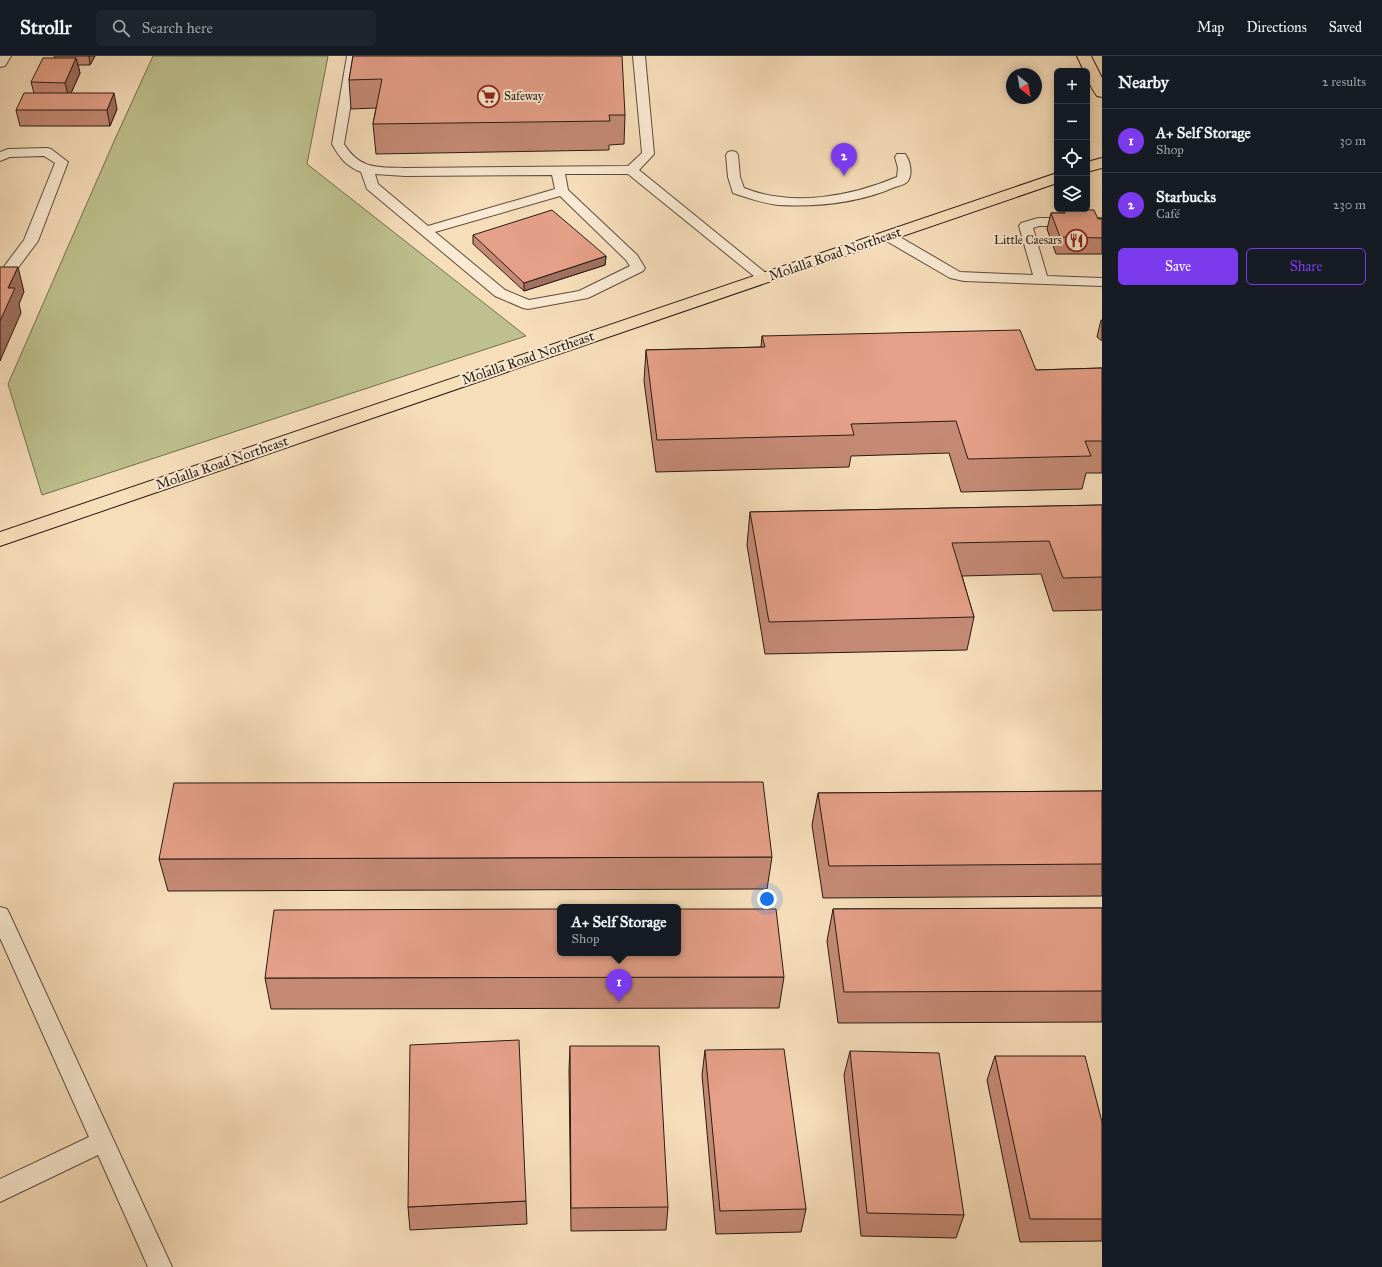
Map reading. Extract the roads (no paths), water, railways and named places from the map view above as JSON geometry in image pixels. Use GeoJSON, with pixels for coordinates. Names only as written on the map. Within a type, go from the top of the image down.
{"type":"FeatureCollection","features":[{"type":"Feature","properties":{"kind":"main road"},"geometry":{"type":"LineString","coordinates":[[1084,56],[1102,94]]}},
{"type":"Feature","properties":{"kind":"main road"},"geometry":{"type":"LineString","coordinates":[[1090,166],[1102,163]]}},
{"type":"Feature","properties":{"kind":"main road","name":"Molalla Road Northeast"},"geometry":{"type":"LineString","coordinates":[[0,539],[1054,179]]}},
{"type":"Feature","properties":{"kind":"street"},"geometry":{"type":"LineString","coordinates":[[0,63],[4,56]]}},
{"type":"Feature","properties":{"kind":"lane"},"geometry":{"type":"LineString","coordinates":[[353,56],[338,144],[345,156],[355,165],[367,170],[405,172],[632,170],[765,278]]}},
{"type":"Feature","properties":{"kind":"lane"},"geometry":{"type":"LineString","coordinates":[[632,170],[648,154],[639,56]]}},
{"type":"Feature","properties":{"kind":"lane"},"geometry":{"type":"LineString","coordinates":[[0,157],[8,153],[47,152],[62,162],[31,242],[3,278],[0,278]]}},
{"type":"Feature","properties":{"kind":"lane"},"geometry":{"type":"LineString","coordinates":[[732,155],[734,177],[738,190],[749,196],[772,201],[832,200],[888,187],[903,179],[904,168],[901,157]]}},
{"type":"Feature","properties":{"kind":"lane"},"geometry":{"type":"LineString","coordinates":[[367,170],[372,186],[425,231],[500,293],[528,305],[583,295],[638,268],[632,258],[562,191],[558,171]]}},
{"type":"Feature","properties":{"kind":"lane"},"geometry":{"type":"LineString","coordinates":[[425,231],[562,191]]}},
{"type":"Feature","properties":{"kind":"lane"},"geometry":{"type":"LineString","coordinates":[[1040,280],[1026,226],[1038,222],[1102,222]]}},
{"type":"Feature","properties":{"kind":"lane"},"geometry":{"type":"LineString","coordinates":[[888,236],[955,275],[964,277],[1102,282]]}},
{"type":"Feature","properties":{"kind":"lane"},"geometry":{"type":"LineString","coordinates":[[0,915],[160,1267]]}},
{"type":"Feature","properties":{"kind":"lane"},"geometry":{"type":"LineString","coordinates":[[0,1191],[102,1142]]}},
{"type":"Feature","properties":{"kind":"place","name":"Safeway"},"geometry":{"type":"Point","coordinates":[488,96]}},
{"type":"Feature","properties":{"kind":"place","name":"Starbucks"},"geometry":{"type":"Point","coordinates":[844,176]}},
{"type":"Feature","properties":{"kind":"place","name":"Little Caesars"},"geometry":{"type":"Point","coordinates":[1077,240]}},
{"type":"Feature","properties":{"kind":"place","name":"A+ Self Storage"},"geometry":{"type":"Point","coordinates":[619,1002]}}]}
